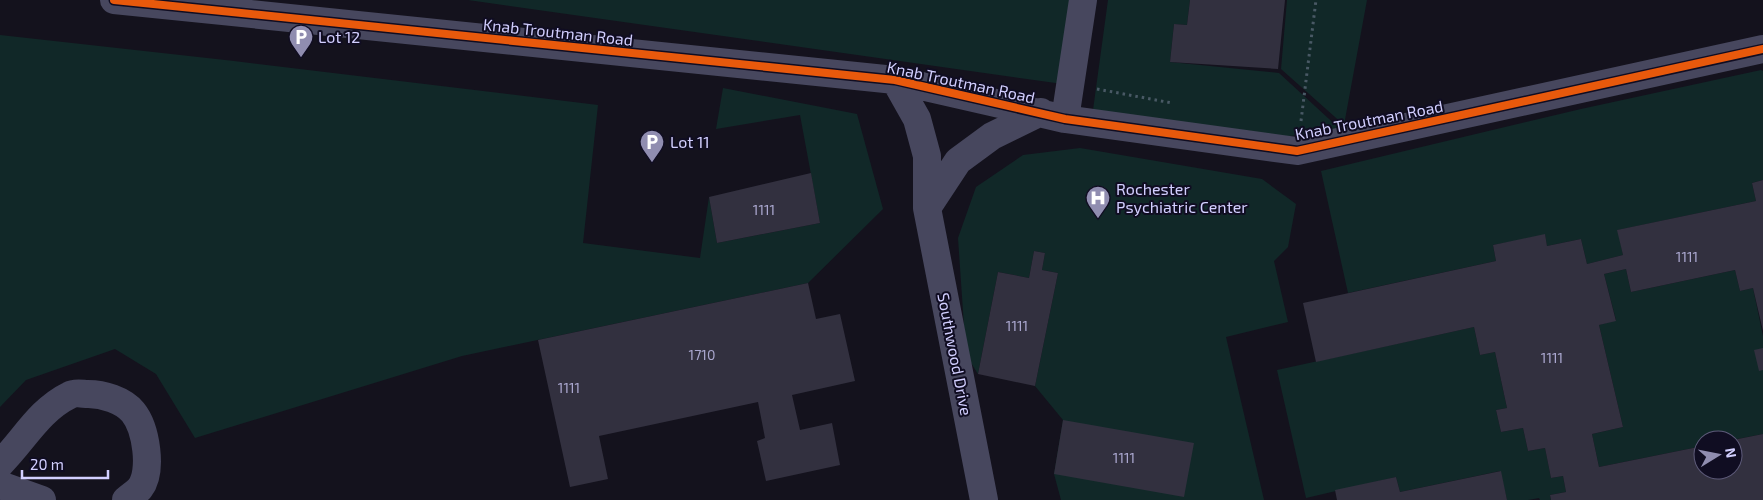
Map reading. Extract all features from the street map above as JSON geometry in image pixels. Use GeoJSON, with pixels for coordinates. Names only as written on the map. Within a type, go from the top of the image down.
{"type":"FeatureCollection","features":[{"type":"Feature","properties":{"kind":"street","name":"Knab Troutman Road"},"geometry":{"type":"LineString","coordinates":[[114,0],[895,80],[1053,116],[1297,151],[1763,49]]}},
{"type":"Feature","properties":{"kind":"street"},"geometry":{"type":"LineString","coordinates":[[927,208],[958,162],[992,136],[1053,116],[1083,0]]}},
{"type":"Feature","properties":{"kind":"street","name":"Southwood Drive"},"geometry":{"type":"LineString","coordinates":[[895,80],[917,119],[928,156],[927,208],[984,500]]}},
{"type":"Feature","properties":{"kind":"street"},"geometry":{"type":"LineString","coordinates":[[0,464],[49,407],[72,394],[97,394],[119,401],[134,412],[146,440],[148,465],[141,487],[126,500]]}},
{"type":"Feature","properties":{"kind":"street"},"geometry":{"type":"LineString","coordinates":[[0,485],[42,500]]}},
{"type":"Feature","properties":{"kind":"path"},"geometry":{"type":"LineString","coordinates":[[1297,151],[1316,0]]}},
{"type":"Feature","properties":{"kind":"green space"},"geometry":{"type":"Polygon","coordinates":[[[468,0],[1081,0],[1070,85],[468,0]]]}},
{"type":"Feature","properties":{"kind":"green space"},"geometry":{"type":"Polygon","coordinates":[[[1108,0],[1190,0],[1187,25],[1174,24],[1170,62],[1279,73],[1341,130],[1281,137],[1093,110],[1108,0]]]}},
{"type":"Feature","properties":{"kind":"green space"},"geometry":{"type":"Polygon","coordinates":[[[1287,0],[1367,0],[1344,125],[1281,69],[1287,0]]]}},
{"type":"Feature","properties":{"kind":"green space"},"geometry":{"type":"Polygon","coordinates":[[[0,35],[598,105],[583,243],[700,258],[709,197],[717,243],[820,223],[800,115],[716,129],[723,88],[857,114],[883,209],[808,283],[462,356],[195,438],[156,374],[115,349],[26,380],[0,407],[0,35]]]}},
{"type":"Feature","properties":{"kind":"green space"},"geometry":{"type":"Polygon","coordinates":[[[1763,71],[1763,180],[1752,183],[1756,201],[1618,230],[1623,255],[1587,264],[1581,239],[1547,246],[1545,235],[1493,245],[1496,261],[1348,293],[1321,171],[1581,109],[1763,71]]]}},
{"type":"Feature","properties":{"kind":"green space"},"geometry":{"type":"Polygon","coordinates":[[[1080,148],[1262,179],[1296,204],[1288,247],[1274,261],[1288,322],[1226,337],[1264,500],[1061,500],[1054,474],[1063,420],[1035,386],[1058,273],[1042,270],[1045,253],[1034,251],[1029,278],[998,272],[978,374],[966,355],[958,238],[976,187],[1023,155],[1080,148]]]}},
{"type":"Feature","properties":{"kind":"green space"},"geometry":{"type":"Polygon","coordinates":[[[1626,269],[1631,292],[1735,270],[1740,291],[1753,288],[1763,336],[1763,434],[1743,438],[1743,430],[1693,430],[1693,448],[1599,467],[1592,434],[1623,427],[1599,325],[1616,320],[1604,274],[1626,269]]]}},
{"type":"Feature","properties":{"kind":"green space"},"geometry":{"type":"Polygon","coordinates":[[[1474,327],[1480,355],[1495,352],[1507,408],[1496,410],[1501,432],[1523,428],[1528,451],[1545,448],[1551,478],[1563,476],[1566,492],[1550,495],[1551,500],[1540,500],[1539,498],[1507,500],[1500,471],[1400,492],[1396,477],[1306,498],[1277,370],[1474,327]]]}},
{"type":"Feature","properties":{"kind":"building"},"geometry":{"type":"Polygon","coordinates":[[[1190,0],[1285,0],[1278,69],[1170,62],[1174,24],[1187,25],[1190,0]]]}},
{"type":"Feature","properties":{"kind":"building"},"geometry":{"type":"Polygon","coordinates":[[[811,173],[820,223],[717,243],[709,197],[811,173]]]}},
{"type":"Feature","properties":{"kind":"building"},"geometry":{"type":"Polygon","coordinates":[[[1763,180],[1763,331],[1753,288],[1740,291],[1735,270],[1631,292],[1626,269],[1604,274],[1616,321],[1599,325],[1623,427],[1592,434],[1599,467],[1693,448],[1693,480],[1743,480],[1743,438],[1763,434],[1763,500],[1551,500],[1550,495],[1566,492],[1563,476],[1551,478],[1545,448],[1528,451],[1523,428],[1501,432],[1496,410],[1507,408],[1495,352],[1480,355],[1474,327],[1316,362],[1303,303],[1496,261],[1493,245],[1545,234],[1547,246],[1581,239],[1587,264],[1623,255],[1617,230],[1756,201],[1752,183],[1763,180]]]}},
{"type":"Feature","properties":{"kind":"building"},"geometry":{"type":"Polygon","coordinates":[[[1034,251],[1045,253],[1042,270],[1058,273],[1035,386],[978,374],[998,272],[1029,278],[1034,251]]]}},
{"type":"Feature","properties":{"kind":"building"},"geometry":{"type":"Polygon","coordinates":[[[808,283],[816,319],[840,314],[855,381],[792,395],[800,430],[832,423],[840,465],[766,481],[757,441],[765,438],[758,402],[599,436],[608,479],[570,487],[538,340],[808,283]]]}},
{"type":"Feature","properties":{"kind":"building"},"geometry":{"type":"Polygon","coordinates":[[[1763,348],[1763,370],[1759,371],[1754,350],[1763,348]]]}},
{"type":"Feature","properties":{"kind":"building"},"geometry":{"type":"Polygon","coordinates":[[[1063,420],[1194,443],[1184,497],[1054,474],[1063,420]]]}},
{"type":"Feature","properties":{"kind":"building"},"geometry":{"type":"Polygon","coordinates":[[[1501,471],[1507,500],[1337,500],[1335,490],[1396,477],[1400,492],[1501,471]]]}},
{"type":"Feature","properties":{"kind":"cycle path"},"geometry":{"type":"LineString","coordinates":[[114,0],[895,80],[1065,119],[1297,151],[1763,49]]}},
{"type":"Feature","properties":{"kind":"place","name":"Lot 12"},"geometry":{"type":"Point","coordinates":[301,58]}},
{"type":"Feature","properties":{"kind":"place","name":"Lot 11"},"geometry":{"type":"Point","coordinates":[652,163]}},
{"type":"Feature","properties":{"kind":"place","name":"Rochester Psychiatric Center"},"geometry":{"type":"Point","coordinates":[1098,219]}}]}
